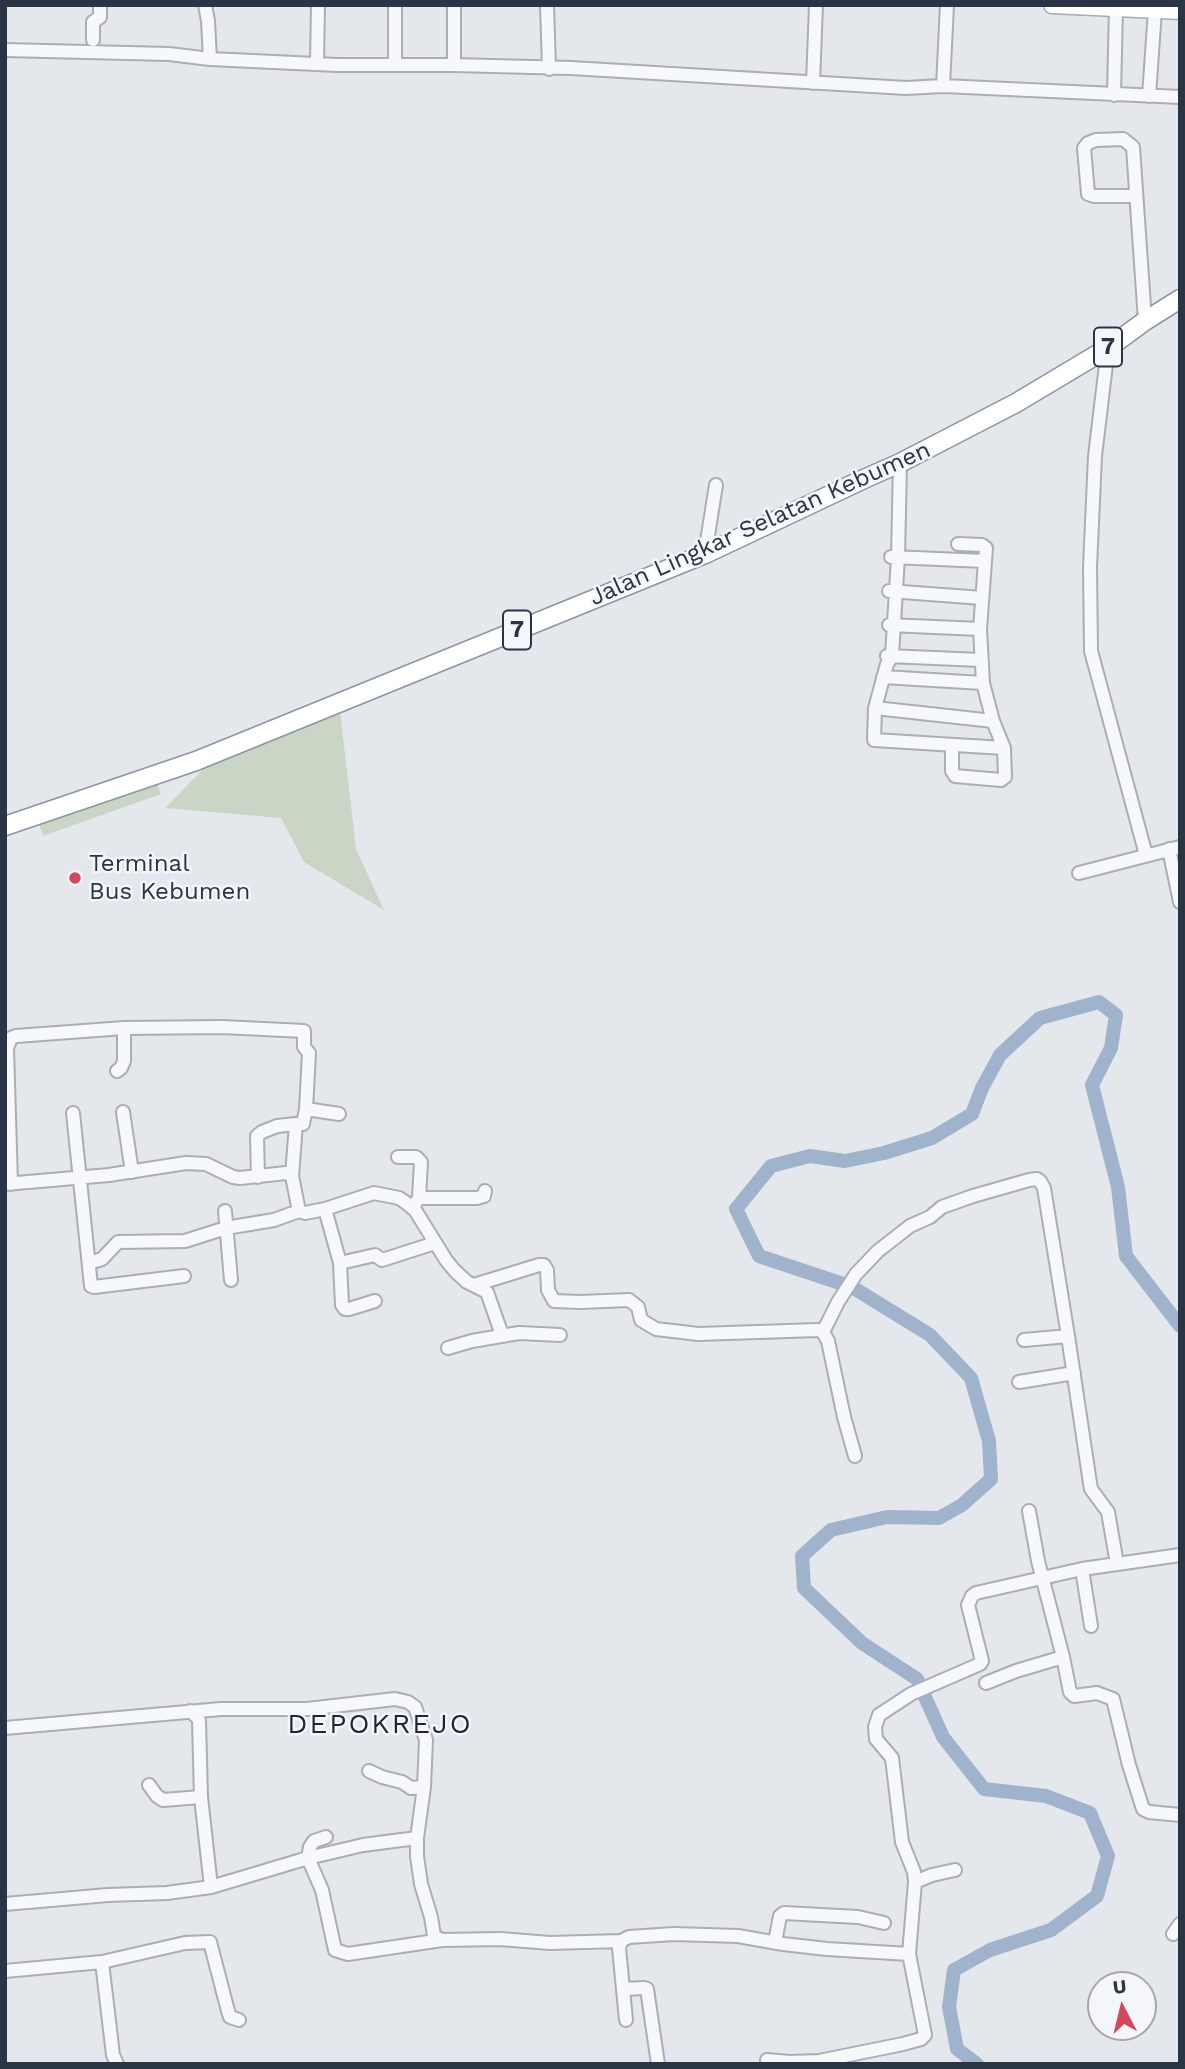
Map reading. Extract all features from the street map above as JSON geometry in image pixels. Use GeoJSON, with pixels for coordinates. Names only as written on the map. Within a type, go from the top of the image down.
{"type":"FeatureCollection","features":[{"type":"Feature","properties":{"kind":"highway","name":"Jalan Lingkar Selatan Kebumen"},"geometry":{"type":"LineString","coordinates":[[5,826],[196,761],[705,554],[895,465],[1035,393],[1180,299]]}},
{"type":"Feature","properties":{"kind":"main road"},"geometry":{"type":"LineString","coordinates":[[1052,5],[1180,11]]}},
{"type":"Feature","properties":{"kind":"street"},"geometry":{"type":"LineString","coordinates":[[93,40],[93,22],[100,17],[100,5]]}},
{"type":"Feature","properties":{"kind":"street"},"geometry":{"type":"LineString","coordinates":[[205,5],[211,59]]}},
{"type":"Feature","properties":{"kind":"street"},"geometry":{"type":"LineString","coordinates":[[317,64],[318,5]]}},
{"type":"Feature","properties":{"kind":"street"},"geometry":{"type":"LineString","coordinates":[[395,5],[395,65]]}},
{"type":"Feature","properties":{"kind":"street"},"geometry":{"type":"LineString","coordinates":[[454,5],[454,65]]}},
{"type":"Feature","properties":{"kind":"street"},"geometry":{"type":"LineString","coordinates":[[547,5],[550,69]]}},
{"type":"Feature","properties":{"kind":"street"},"geometry":{"type":"LineString","coordinates":[[813,83],[816,5]]}},
{"type":"Feature","properties":{"kind":"street"},"geometry":{"type":"LineString","coordinates":[[943,86],[947,5]]}},
{"type":"Feature","properties":{"kind":"street"},"geometry":{"type":"LineString","coordinates":[[1114,95],[1116,8]]}},
{"type":"Feature","properties":{"kind":"street"},"geometry":{"type":"LineString","coordinates":[[1149,96],[1155,10]]}},
{"type":"Feature","properties":{"kind":"street"},"geometry":{"type":"LineString","coordinates":[[5,50],[169,54],[211,59],[317,64],[621,70],[906,88],[943,86],[1180,97]]}},
{"type":"Feature","properties":{"kind":"street"},"geometry":{"type":"LineString","coordinates":[[1135,196],[1088,194],[1084,148],[1088,143],[1123,139],[1133,147],[1145,321]]}},
{"type":"Feature","properties":{"kind":"street"},"geometry":{"type":"LineString","coordinates":[[1108,348],[1095,470],[1090,567],[1091,651],[1146,855]]}},
{"type":"Feature","properties":{"kind":"street"},"geometry":{"type":"LineString","coordinates":[[895,465],[891,625],[887,664],[875,708],[874,740],[1004,748]]}},
{"type":"Feature","properties":{"kind":"street"},"geometry":{"type":"LineString","coordinates":[[705,554],[716,485]]}},
{"type":"Feature","properties":{"kind":"street"},"geometry":{"type":"LineString","coordinates":[[952,746],[952,771],[955,776],[1001,780],[1005,777],[1004,748],[993,721],[983,683],[981,660],[985,546],[958,544]]}},
{"type":"Feature","properties":{"kind":"street"},"geometry":{"type":"LineString","coordinates":[[894,557],[985,561]]}},
{"type":"Feature","properties":{"kind":"street"},"geometry":{"type":"LineString","coordinates":[[893,591],[982,598]]}},
{"type":"Feature","properties":{"kind":"street"},"geometry":{"type":"LineString","coordinates":[[891,625],[980,629]]}},
{"type":"Feature","properties":{"kind":"street"},"geometry":{"type":"LineString","coordinates":[[887,664],[924,657],[981,660]]}},
{"type":"Feature","properties":{"kind":"street"},"geometry":{"type":"LineString","coordinates":[[922,679],[924,657]]}},
{"type":"Feature","properties":{"kind":"street"},"geometry":{"type":"LineString","coordinates":[[887,664],[922,679],[983,683]]}},
{"type":"Feature","properties":{"kind":"street"},"geometry":{"type":"LineString","coordinates":[[875,708],[993,721]]}},
{"type":"Feature","properties":{"kind":"street"},"geometry":{"type":"LineString","coordinates":[[1079,873],[1174,848],[1180,902]]}},
{"type":"Feature","properties":{"kind":"street"},"geometry":{"type":"LineString","coordinates":[[292,1175],[286,1173],[233,1177],[199,1163],[8,1184],[8,1048],[11,1038],[124,1028],[222,1027],[304,1031],[304,1047],[309,1054],[306,1109],[292,1175],[299,1211]]}},
{"type":"Feature","properties":{"kind":"street"},"geometry":{"type":"LineString","coordinates":[[117,1071],[124,1061],[124,1028]]}},
{"type":"Feature","properties":{"kind":"street"},"geometry":{"type":"LineString","coordinates":[[306,1109],[339,1114]]}},
{"type":"Feature","properties":{"kind":"street"},"geometry":{"type":"LineString","coordinates":[[123,1112],[132,1172]]}},
{"type":"Feature","properties":{"kind":"street"},"geometry":{"type":"LineString","coordinates":[[72,1113],[93,1287],[184,1276]]}},
{"type":"Feature","properties":{"kind":"street"},"geometry":{"type":"LineString","coordinates":[[258,1177],[257,1136],[277,1126],[302,1125]]}},
{"type":"Feature","properties":{"kind":"street"},"geometry":{"type":"LineString","coordinates":[[398,1157],[419,1159],[421,1166],[416,1203],[435,1243],[456,1271],[467,1282],[487,1292],[502,1335]]}},
{"type":"Feature","properties":{"kind":"street"},"geometry":{"type":"LineString","coordinates":[[823,1332],[838,1301],[856,1274],[899,1234],[942,1207],[993,1189],[1037,1179],[1044,1188],[1091,1489],[1108,1511],[1117,1564]]}},
{"type":"Feature","properties":{"kind":"street"},"geometry":{"type":"LineString","coordinates":[[89,1263],[103,1259],[118,1242],[184,1241],[226,1228],[274,1220],[299,1211],[305,1213],[325,1209],[374,1193],[416,1203],[477,1198],[484,1196],[485,1191]]}},
{"type":"Feature","properties":{"kind":"street"},"geometry":{"type":"LineString","coordinates":[[325,1209],[340,1263],[340,1290],[345,1309],[375,1301]]}},
{"type":"Feature","properties":{"kind":"street"},"geometry":{"type":"LineString","coordinates":[[225,1211],[231,1280]]}},
{"type":"Feature","properties":{"kind":"street"},"geometry":{"type":"LineString","coordinates":[[340,1263],[375,1255],[382,1260],[435,1243]]}},
{"type":"Feature","properties":{"kind":"street"},"geometry":{"type":"LineString","coordinates":[[474,1285],[544,1265],[547,1270],[548,1290],[554,1301],[629,1300],[638,1307],[641,1320],[656,1329],[698,1334],[810,1329],[823,1332],[828,1341],[855,1456]]}},
{"type":"Feature","properties":{"kind":"street"},"geometry":{"type":"LineString","coordinates":[[448,1348],[519,1333],[560,1335]]}},
{"type":"Feature","properties":{"kind":"street"},"geometry":{"type":"LineString","coordinates":[[1024,1340],[1068,1336]]}},
{"type":"Feature","properties":{"kind":"street"},"geometry":{"type":"LineString","coordinates":[[1019,1382],[1074,1373]]}},
{"type":"Feature","properties":{"kind":"street"},"geometry":{"type":"LineString","coordinates":[[1029,1511],[1071,1694],[1074,1696],[1097,1693],[1113,1699],[1143,1809],[1180,1815]]}},
{"type":"Feature","properties":{"kind":"street"},"geometry":{"type":"LineString","coordinates":[[767,2060],[790,2063],[873,2058],[925,2035],[909,1954],[914,1872],[902,1842],[893,1763],[890,1754],[876,1739],[875,1727],[879,1715],[911,1694],[981,1663],[968,1605],[972,1596],[1082,1569],[1180,1555]]}},
{"type":"Feature","properties":{"kind":"street"},"geometry":{"type":"LineString","coordinates":[[1082,1569],[1091,1626]]}},
{"type":"Feature","properties":{"kind":"street"},"geometry":{"type":"LineString","coordinates":[[986,1683],[1063,1657]]}},
{"type":"Feature","properties":{"kind":"street"},"geometry":{"type":"LineString","coordinates":[[5,1728],[190,1711],[307,1709],[395,1699],[408,1702],[415,1707],[426,1741],[417,1856],[423,1895],[432,1917],[433,1931],[437,1938],[442,1940]]}},
{"type":"Feature","properties":{"kind":"street"},"geometry":{"type":"LineString","coordinates":[[190,1711],[199,1721],[201,1797],[211,1888]]}},
{"type":"Feature","properties":{"kind":"street"},"geometry":{"type":"LineString","coordinates":[[369,1770],[411,1788],[424,1787]]}},
{"type":"Feature","properties":{"kind":"street"},"geometry":{"type":"LineString","coordinates":[[149,1785],[157,1796],[167,1801],[201,1797]]}},
{"type":"Feature","properties":{"kind":"street"},"geometry":{"type":"LineString","coordinates":[[326,1837],[314,1841],[308,1858],[322,1890],[335,1950],[348,1954],[442,1940],[500,1939],[550,1943],[621,1941],[629,1937],[674,1934],[738,1936],[865,1952],[909,1954]]}},
{"type":"Feature","properties":{"kind":"street"},"geometry":{"type":"LineString","coordinates":[[5,1904],[211,1888],[308,1858],[363,1845],[417,1838]]}},
{"type":"Feature","properties":{"kind":"street"},"geometry":{"type":"LineString","coordinates":[[915,1886],[932,1875],[955,1870]]}},
{"type":"Feature","properties":{"kind":"street"},"geometry":{"type":"LineString","coordinates":[[775,1942],[780,1916],[784,1913],[858,1917],[884,1923]]}},
{"type":"Feature","properties":{"kind":"street"},"geometry":{"type":"LineString","coordinates":[[621,1941],[619,1948],[626,2020]]}},
{"type":"Feature","properties":{"kind":"street"},"geometry":{"type":"LineString","coordinates":[[5,1970],[102,1962],[185,1943],[210,1942],[230,2017],[239,2020]]}},
{"type":"Feature","properties":{"kind":"street"},"geometry":{"type":"LineString","coordinates":[[102,1962],[113,2055],[117,2064]]}},
{"type":"Feature","properties":{"kind":"street"},"geometry":{"type":"LineString","coordinates":[[623,1989],[648,1989],[658,2064]]}},
{"type":"Feature","properties":{"kind":"green space"},"geometry":{"type":"Polygon","coordinates":[[[339,702],[356,849],[384,910],[304,862],[281,818],[165,808],[227,745],[339,702]]]}},
{"type":"Feature","properties":{"kind":"green space"},"geometry":{"type":"Polygon","coordinates":[[[156,782],[161,794],[43,836],[39,824],[156,782]]]}},
{"type":"Feature","properties":{"kind":"waterway"},"geometry":{"type":"LineString","coordinates":[[977,2064],[957,2049],[949,2007],[954,1970],[990,1950],[1051,1930],[1097,1896],[1108,1856],[1090,1813],[1046,1796],[984,1789],[943,1737],[917,1679],[862,1643],[804,1588],[802,1556],[831,1530],[887,1517],[939,1518],[962,1505],[991,1479],[989,1441],[971,1378],[930,1335],[852,1287],[759,1256],[736,1209],[771,1166],[810,1156],[845,1161],[884,1153],[932,1138],[972,1114],[982,1088],[1000,1055],[1040,1018],[1099,1002],[1116,1015],[1111,1048],[1092,1085],[1118,1187],[1126,1256],[1180,1326]]}},
{"type":"Feature","properties":{"kind":"place","name":"Terminal Bus Kebumen"},"geometry":{"type":"Point","coordinates":[75,878]}},
{"type":"Feature","properties":{"kind":"district","name":"DEPOKREJO"},"geometry":{"type":"Point","coordinates":[380,1725]}}]}
